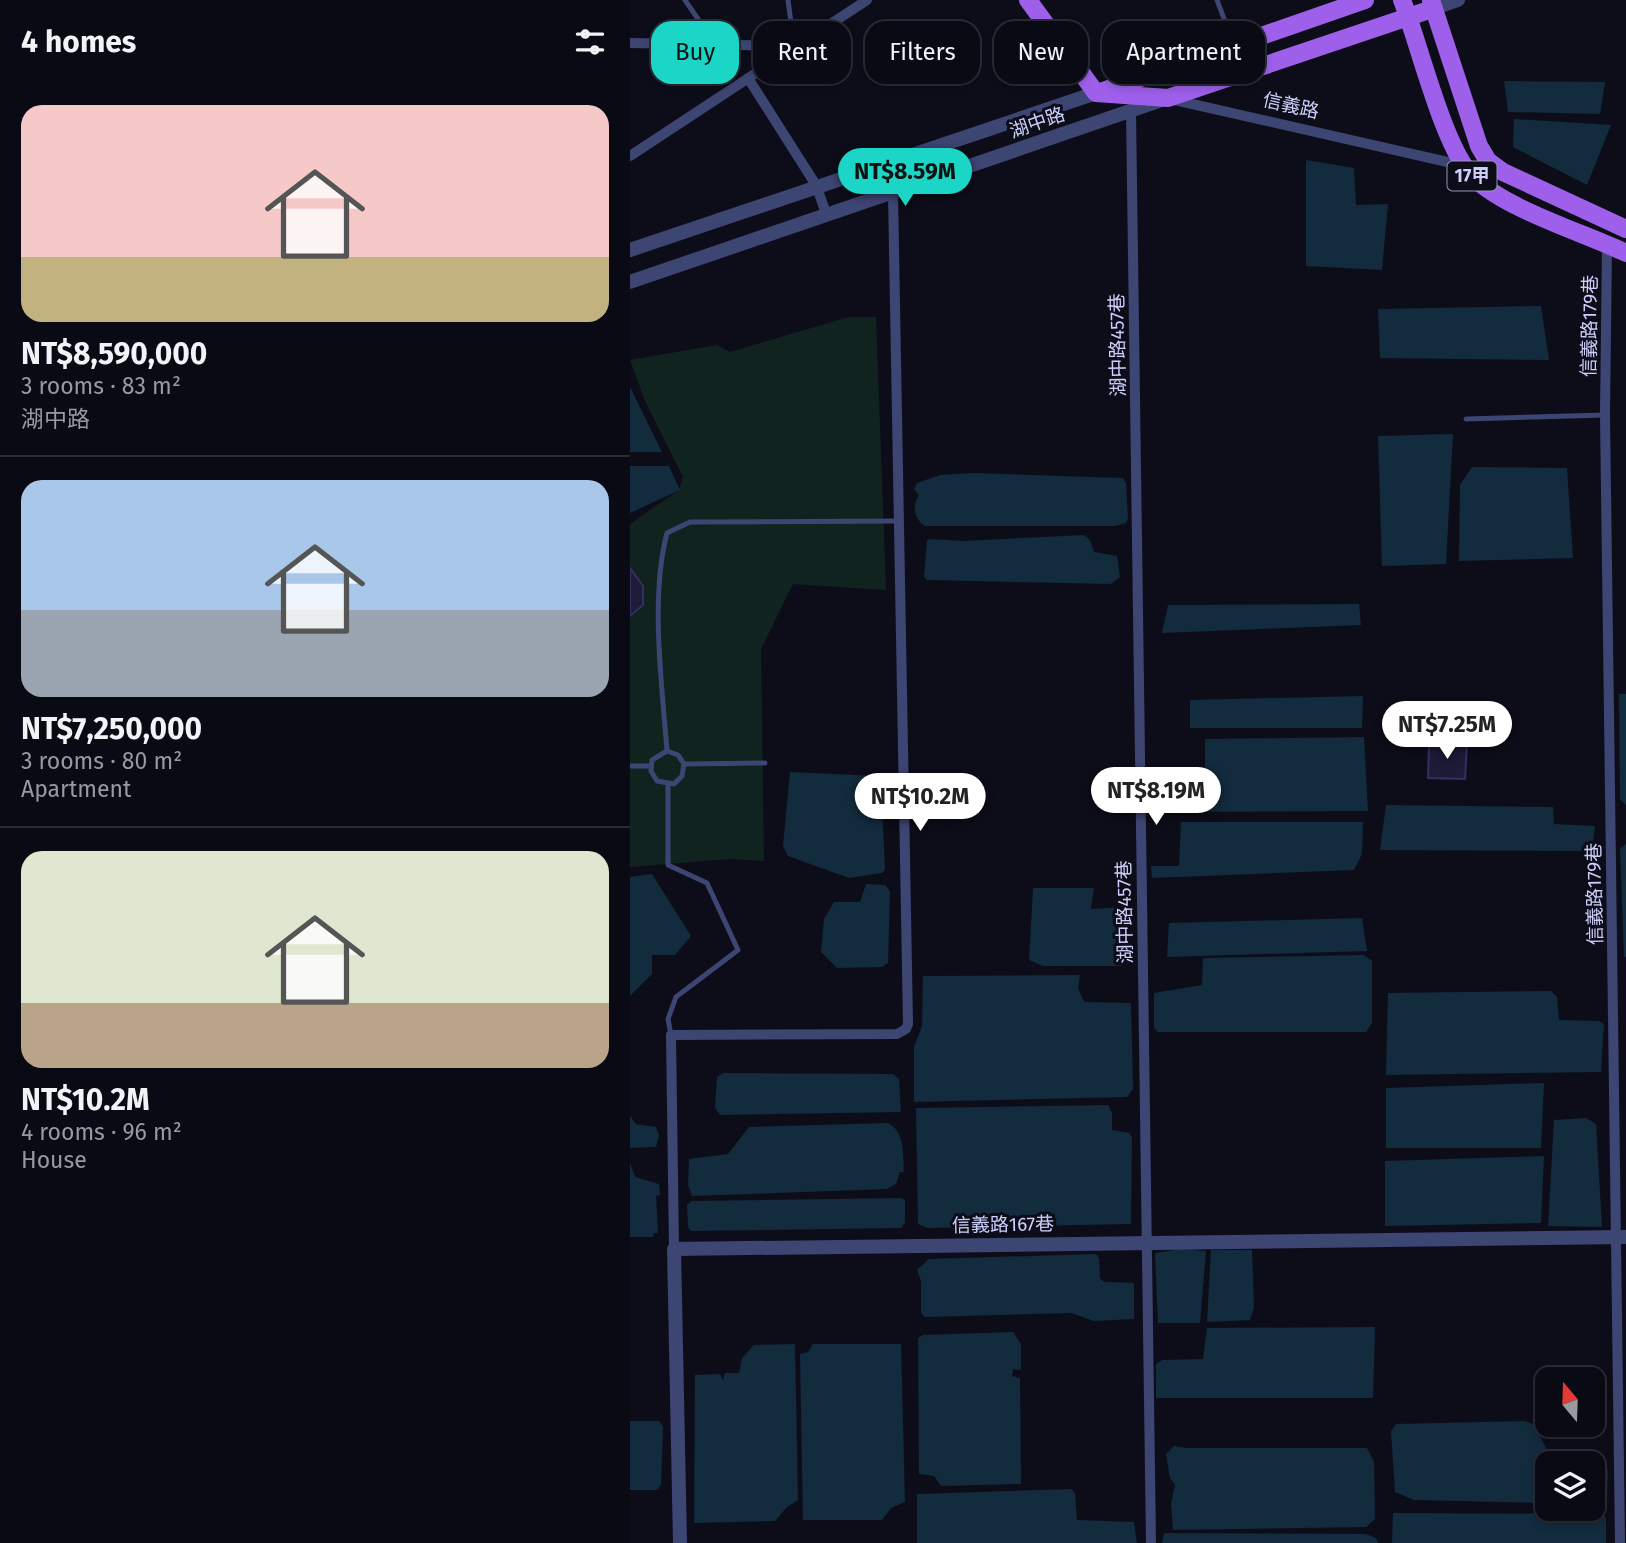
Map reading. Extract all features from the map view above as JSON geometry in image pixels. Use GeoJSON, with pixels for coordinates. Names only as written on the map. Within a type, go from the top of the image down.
{"type":"FeatureCollection","features":[{"type":"Feature","properties":{"kind":"main road"},"geometry":{"type":"LineString","coordinates":[[1028,0],[1096,93]]}},
{"type":"Feature","properties":{"kind":"main road","name":"湖中路"},"geometry":{"type":"LineString","coordinates":[[1265,33],[1365,0]]}},
{"type":"Feature","properties":{"kind":"main road","name":"17甲"},"geometry":{"type":"LineString","coordinates":[[1402,0],[1454,149],[1471,175],[1496,194],[1626,253]]}},
{"type":"Feature","properties":{"kind":"main road","name":"湖中路"},"geometry":{"type":"LineString","coordinates":[[1168,98],[1409,18],[1432,5]]}},
{"type":"Feature","properties":{"kind":"main road","name":"17甲"},"geometry":{"type":"LineString","coordinates":[[1432,5],[1479,146],[1488,161],[1503,172],[1626,229]]}},
{"type":"Feature","properties":{"kind":"main road","name":"湖中路"},"geometry":{"type":"LineString","coordinates":[[1096,93],[1121,84]]}},
{"type":"Feature","properties":{"kind":"main road","name":"信義路"},"geometry":{"type":"LineString","coordinates":[[1096,93],[1168,98]]}},
{"type":"Feature","properties":{"kind":"street"},"geometry":{"type":"LineString","coordinates":[[834,21],[867,0]]}},
{"type":"Feature","properties":{"kind":"street","name":"湖中路"},"geometry":{"type":"LineString","coordinates":[[1432,5],[1458,0]]}},
{"type":"Feature","properties":{"kind":"street"},"geometry":{"type":"LineString","coordinates":[[630,43],[651,43]]}},
{"type":"Feature","properties":{"kind":"street"},"geometry":{"type":"LineString","coordinates":[[630,156],[753,75]]}},
{"type":"Feature","properties":{"kind":"street"},"geometry":{"type":"LineString","coordinates":[[748,78],[816,185],[827,216]]}},
{"type":"Feature","properties":{"kind":"street","name":"湖中路"},"geometry":{"type":"LineString","coordinates":[[630,250],[816,185],[1096,93]]}},
{"type":"Feature","properties":{"kind":"street","name":"湖中路"},"geometry":{"type":"LineString","coordinates":[[630,282],[1168,98]]}},
{"type":"Feature","properties":{"kind":"street","name":"信義路"},"geometry":{"type":"LineString","coordinates":[[1168,98],[1465,166]]}},
{"type":"Feature","properties":{"kind":"street","name":"湖中路457巷"},"geometry":{"type":"LineString","coordinates":[[1131,112],[1151,1543]]}},
{"type":"Feature","properties":{"kind":"street"},"geometry":{"type":"LineString","coordinates":[[680,1543],[671,1035],[897,1034],[905,1029],[893,194]]}},
{"type":"Feature","properties":{"kind":"street","name":"信義路179巷"},"geometry":{"type":"LineString","coordinates":[[1607,244],[1605,415],[1621,1237],[1620,1543]]}},
{"type":"Feature","properties":{"kind":"street","name":"信義路167巷"},"geometry":{"type":"LineString","coordinates":[[674,1249],[1621,1237]]}},
{"type":"Feature","properties":{"kind":"lane"},"geometry":{"type":"LineString","coordinates":[[685,0],[699,21]]}},
{"type":"Feature","properties":{"kind":"lane"},"geometry":{"type":"LineString","coordinates":[[788,0],[791,21]]}},
{"type":"Feature","properties":{"kind":"lane"},"geometry":{"type":"LineString","coordinates":[[1217,0],[1225,21]]}},
{"type":"Feature","properties":{"kind":"lane"},"geometry":{"type":"LineString","coordinates":[[1466,419],[1605,415]]}},
{"type":"Feature","properties":{"kind":"lane"},"geometry":{"type":"LineString","coordinates":[[667,751],[659,653],[662,551],[667,533],[690,522],[899,521]]}},
{"type":"Feature","properties":{"kind":"lane"},"geometry":{"type":"LineString","coordinates":[[667,751],[678,755],[684,764],[682,776],[668,785],[657,781],[651,766],[656,755],[667,751]]}},
{"type":"Feature","properties":{"kind":"lane"},"geometry":{"type":"LineString","coordinates":[[684,764],[765,763]]}},
{"type":"Feature","properties":{"kind":"lane"},"geometry":{"type":"LineString","coordinates":[[630,766],[651,766]]}},
{"type":"Feature","properties":{"kind":"lane"},"geometry":{"type":"LineString","coordinates":[[668,785],[668,865],[708,883],[738,950],[676,997],[668,1019],[671,1035]]}},
{"type":"Feature","properties":{"kind":"green space"},"geometry":{"type":"Polygon","coordinates":[[[849,317],[876,317],[886,590],[793,584],[761,649],[764,861],[730,859],[630,867],[630,524],[679,490],[683,477],[645,401],[630,360],[717,345],[730,352],[849,317]]]}},
{"type":"Feature","properties":{"kind":"water"},"geometry":{"type":"Polygon","coordinates":[[[1504,81],[1605,82],[1600,114],[1508,112],[1504,81]]]}},
{"type":"Feature","properties":{"kind":"water"},"geometry":{"type":"Polygon","coordinates":[[[1514,119],[1611,125],[1587,185],[1513,147],[1514,119]]]}},
{"type":"Feature","properties":{"kind":"water"},"geometry":{"type":"Polygon","coordinates":[[[1306,160],[1354,168],[1356,205],[1388,204],[1382,270],[1306,266],[1306,160]]]}},
{"type":"Feature","properties":{"kind":"water"},"geometry":{"type":"Polygon","coordinates":[[[1541,306],[1549,360],[1380,358],[1378,309],[1541,306]]]}},
{"type":"Feature","properties":{"kind":"water"},"geometry":{"type":"Polygon","coordinates":[[[630,387],[662,452],[630,452],[630,387]]]}},
{"type":"Feature","properties":{"kind":"water"},"geometry":{"type":"Polygon","coordinates":[[[1453,434],[1446,564],[1382,566],[1378,436],[1453,434]]]}},
{"type":"Feature","properties":{"kind":"water"},"geometry":{"type":"Polygon","coordinates":[[[630,466],[669,466],[680,490],[630,513],[630,466]]]}},
{"type":"Feature","properties":{"kind":"water"},"geometry":{"type":"Polygon","coordinates":[[[1472,467],[1567,468],[1573,558],[1459,561],[1460,485],[1472,467]]]}},
{"type":"Feature","properties":{"kind":"water"},"geometry":{"type":"Polygon","coordinates":[[[974,473],[1123,478],[1126,483],[1128,519],[1126,523],[1115,526],[925,526],[918,520],[915,503],[919,495],[914,489],[917,483],[940,475],[974,473]]]}},
{"type":"Feature","properties":{"kind":"water"},"geometry":{"type":"Polygon","coordinates":[[[1084,535],[1090,540],[1094,552],[1117,556],[1120,577],[1111,584],[927,580],[924,577],[927,540],[930,539],[963,541],[1084,535]]]}},
{"type":"Feature","properties":{"kind":"water"},"geometry":{"type":"Polygon","coordinates":[[[1359,604],[1361,625],[1162,633],[1168,605],[1359,604]]]}},
{"type":"Feature","properties":{"kind":"water"},"geometry":{"type":"Polygon","coordinates":[[[1619,694],[1626,694],[1626,805],[1620,799],[1619,694]]]}},
{"type":"Feature","properties":{"kind":"water"},"geometry":{"type":"Polygon","coordinates":[[[1363,696],[1362,728],[1190,728],[1190,700],[1363,696]]]}},
{"type":"Feature","properties":{"kind":"water"},"geometry":{"type":"Polygon","coordinates":[[[1364,737],[1368,811],[1152,812],[1155,774],[1205,767],[1205,739],[1364,737]]]}},
{"type":"Feature","properties":{"kind":"water"},"geometry":{"type":"Polygon","coordinates":[[[790,772],[878,776],[881,783],[885,870],[882,873],[849,878],[788,856],[783,846],[790,772]]]}},
{"type":"Feature","properties":{"kind":"water"},"geometry":{"type":"Polygon","coordinates":[[[1386,805],[1553,807],[1554,824],[1595,826],[1592,851],[1380,850],[1386,805]]]}},
{"type":"Feature","properties":{"kind":"water"},"geometry":{"type":"Polygon","coordinates":[[[1181,822],[1363,822],[1362,854],[1354,870],[1152,878],[1151,866],[1179,866],[1181,822]]]}},
{"type":"Feature","properties":{"kind":"water"},"geometry":{"type":"Polygon","coordinates":[[[1626,844],[1626,957],[1624,957],[1620,849],[1626,844]]]}},
{"type":"Feature","properties":{"kind":"water"},"geometry":{"type":"Polygon","coordinates":[[[652,874],[691,936],[675,955],[652,955],[652,974],[630,996],[630,877],[652,874]]]}},
{"type":"Feature","properties":{"kind":"water"},"geometry":{"type":"Polygon","coordinates":[[[866,884],[885,885],[890,891],[888,963],[882,967],[837,968],[821,952],[824,919],[834,902],[860,902],[866,884]]]}},
{"type":"Feature","properties":{"kind":"water"},"geometry":{"type":"Polygon","coordinates":[[[1033,888],[1094,888],[1091,909],[1129,907],[1124,966],[1043,966],[1029,960],[1033,888]]]}},
{"type":"Feature","properties":{"kind":"water"},"geometry":{"type":"Polygon","coordinates":[[[1362,918],[1367,951],[1167,957],[1169,923],[1362,918]]]}},
{"type":"Feature","properties":{"kind":"water"},"geometry":{"type":"Polygon","coordinates":[[[1364,955],[1372,961],[1372,1023],[1366,1032],[1158,1032],[1154,1028],[1154,993],[1202,985],[1203,958],[1364,955]]]}},
{"type":"Feature","properties":{"kind":"water"},"geometry":{"type":"Polygon","coordinates":[[[1080,975],[1078,988],[1084,1002],[1131,1003],[1133,1089],[1127,1097],[914,1102],[914,1047],[922,1026],[923,976],[1080,975]]]}},
{"type":"Feature","properties":{"kind":"water"},"geometry":{"type":"Polygon","coordinates":[[[1551,991],[1557,997],[1559,1020],[1599,1021],[1604,1024],[1601,1072],[1386,1075],[1388,993],[1551,991]]]}},
{"type":"Feature","properties":{"kind":"water"},"geometry":{"type":"Polygon","coordinates":[[[723,1073],[893,1074],[899,1079],[901,1112],[720,1115],[715,1108],[717,1077],[723,1073]]]}},
{"type":"Feature","properties":{"kind":"water"},"geometry":{"type":"Polygon","coordinates":[[[1544,1083],[1541,1148],[1386,1148],[1386,1088],[1544,1083]]]}},
{"type":"Feature","properties":{"kind":"water"},"geometry":{"type":"Polygon","coordinates":[[[1108,1105],[1112,1113],[1112,1130],[1129,1133],[1132,1137],[1131,1224],[927,1228],[918,1224],[916,1108],[1108,1105]]]}},
{"type":"Feature","properties":{"kind":"water"},"geometry":{"type":"Polygon","coordinates":[[[630,1116],[636,1124],[656,1127],[659,1136],[656,1147],[630,1148],[630,1116]]]}},
{"type":"Feature","properties":{"kind":"water"},"geometry":{"type":"Polygon","coordinates":[[[1586,1118],[1596,1124],[1602,1227],[1548,1226],[1554,1120],[1586,1118]]]}},
{"type":"Feature","properties":{"kind":"water"},"geometry":{"type":"Polygon","coordinates":[[[887,1123],[893,1126],[900,1137],[904,1172],[900,1172],[896,1184],[887,1189],[692,1196],[688,1185],[689,1159],[728,1154],[749,1127],[887,1123]]]}},
{"type":"Feature","properties":{"kind":"water"},"geometry":{"type":"Polygon","coordinates":[[[1544,1156],[1541,1223],[1385,1226],[1385,1161],[1544,1156]]]}},
{"type":"Feature","properties":{"kind":"water"},"geometry":{"type":"Polygon","coordinates":[[[630,1163],[635,1177],[659,1184],[660,1195],[656,1196],[658,1233],[654,1233],[653,1237],[630,1237],[630,1163]]]}},
{"type":"Feature","properties":{"kind":"water"},"geometry":{"type":"Polygon","coordinates":[[[905,1200],[905,1223],[901,1228],[691,1231],[688,1227],[687,1205],[692,1201],[905,1200]]]}},
{"type":"Feature","properties":{"kind":"water"},"geometry":{"type":"Polygon","coordinates":[[[1180,1249],[1206,1251],[1200,1323],[1158,1323],[1155,1253],[1180,1249]]]}},
{"type":"Feature","properties":{"kind":"water"},"geometry":{"type":"Polygon","coordinates":[[[1211,1250],[1252,1250],[1254,1308],[1250,1320],[1207,1322],[1211,1250]]]}},
{"type":"Feature","properties":{"kind":"water"},"geometry":{"type":"Polygon","coordinates":[[[1096,1254],[1099,1258],[1100,1278],[1104,1282],[1134,1283],[1134,1319],[1094,1321],[1071,1313],[925,1317],[921,1313],[921,1281],[917,1270],[929,1259],[1096,1254]]]}},
{"type":"Feature","properties":{"kind":"water"},"geometry":{"type":"Polygon","coordinates":[[[1375,1327],[1373,1398],[1156,1398],[1156,1364],[1162,1360],[1203,1359],[1207,1328],[1375,1327]]]}},
{"type":"Feature","properties":{"kind":"water"},"geometry":{"type":"Polygon","coordinates":[[[1013,1332],[1021,1344],[1021,1370],[1013,1369],[1012,1376],[1020,1378],[1021,1484],[941,1486],[934,1476],[919,1474],[918,1338],[923,1335],[1013,1332]]]}},
{"type":"Feature","properties":{"kind":"water"},"geometry":{"type":"Polygon","coordinates":[[[795,1344],[798,1500],[786,1508],[775,1521],[694,1523],[695,1375],[720,1374],[723,1380],[725,1373],[739,1373],[742,1358],[754,1345],[795,1344]]]}},
{"type":"Feature","properties":{"kind":"water"},"geometry":{"type":"Polygon","coordinates":[[[813,1344],[901,1344],[905,1502],[891,1508],[882,1520],[803,1520],[800,1354],[808,1352],[813,1344]]]}},
{"type":"Feature","properties":{"kind":"water"},"geometry":{"type":"Polygon","coordinates":[[[630,1421],[659,1421],[663,1426],[661,1485],[657,1490],[630,1490],[630,1421]]]}},
{"type":"Feature","properties":{"kind":"water"},"geometry":{"type":"Polygon","coordinates":[[[1525,1421],[1535,1425],[1535,1437],[1541,1437],[1547,1451],[1535,1451],[1535,1503],[1414,1500],[1395,1492],[1391,1431],[1396,1424],[1525,1421]]]}},
{"type":"Feature","properties":{"kind":"water"},"geometry":{"type":"Polygon","coordinates":[[[1174,1446],[1367,1448],[1374,1462],[1375,1519],[1366,1527],[1173,1530],[1171,1503],[1175,1485],[1170,1478],[1166,1454],[1174,1446]]]}},
{"type":"Feature","properties":{"kind":"water"},"geometry":{"type":"Polygon","coordinates":[[[1605,1468],[1608,1470],[1605,1501],[1605,1468]]]}},
{"type":"Feature","properties":{"kind":"water"},"geometry":{"type":"Polygon","coordinates":[[[1071,1489],[1075,1493],[1077,1520],[1134,1522],[1137,1543],[917,1543],[917,1494],[1071,1489]]]}},
{"type":"Feature","properties":{"kind":"water"},"geometry":{"type":"Polygon","coordinates":[[[1393,1513],[1535,1514],[1535,1521],[1605,1521],[1606,1518],[1606,1543],[1392,1543],[1393,1513]]]}},
{"type":"Feature","properties":{"kind":"water"},"geometry":{"type":"Polygon","coordinates":[[[1164,1533],[1366,1534],[1376,1538],[1378,1543],[1162,1543],[1164,1533]]]}},
{"type":"Feature","properties":{"kind":"building"},"geometry":{"type":"Polygon","coordinates":[[[630,568],[643,586],[643,605],[630,616],[630,568]]]}},
{"type":"Feature","properties":{"kind":"building"},"geometry":{"type":"Polygon","coordinates":[[[1429,743],[1467,743],[1465,779],[1428,778],[1429,743]]]}}]}
